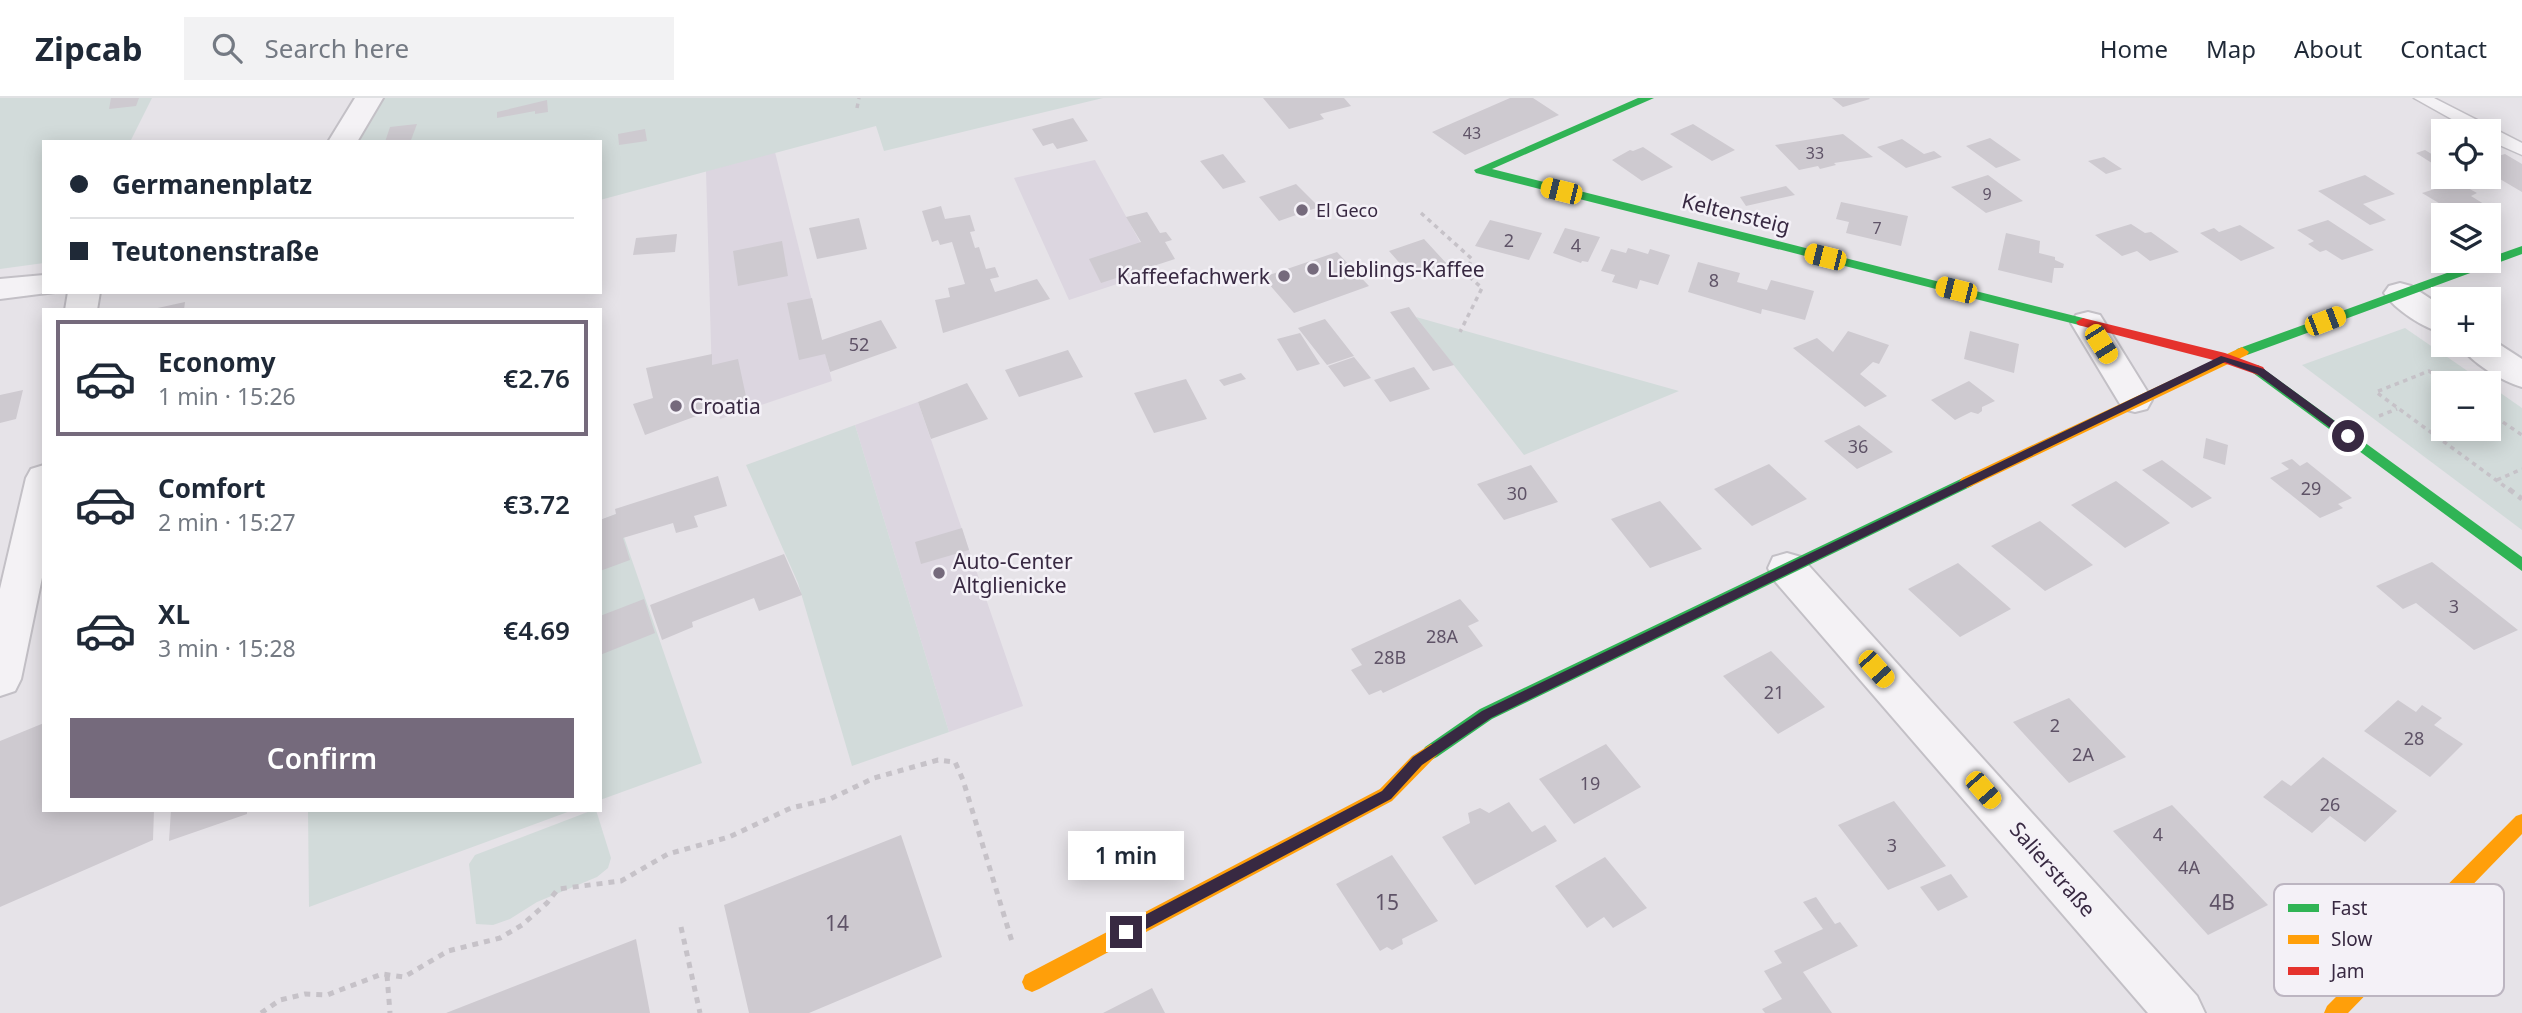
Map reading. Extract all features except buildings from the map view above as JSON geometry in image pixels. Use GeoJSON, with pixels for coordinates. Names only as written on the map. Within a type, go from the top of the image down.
{"type":"FeatureCollection","features":[{"type":"Feature","properties":{"kind":"street"},"geometry":{"type":"LineString","coordinates":[[343,140],[369,98]]}},
{"type":"Feature","properties":{"kind":"street","name":"Keltensteig"},"geometry":{"type":"LineString","coordinates":[[1648,98],[1480,170],[2225,358],[2260,371],[2522,565]]}},
{"type":"Feature","properties":{"kind":"street"},"geometry":{"type":"LineString","coordinates":[[1032,982],[1386,795],[1418,761],[1486,714],[2225,358],[2522,250]]}},
{"type":"Feature","properties":{"kind":"street"},"geometry":{"type":"LineString","coordinates":[[0,289],[42,285]]}},
{"type":"Feature","properties":{"kind":"street"},"geometry":{"type":"LineString","coordinates":[[2400,293],[2431,314]]}},
{"type":"Feature","properties":{"kind":"street"},"geometry":{"type":"LineString","coordinates":[[2088,323],[2135,400]]}},
{"type":"Feature","properties":{"kind":"street"},"geometry":{"type":"LineString","coordinates":[[2495,357],[2522,375]]}},
{"type":"Feature","properties":{"kind":"street"},"geometry":{"type":"LineString","coordinates":[[0,679],[42,487]]}},
{"type":"Feature","properties":{"kind":"street","name":"Salierstraße"},"geometry":{"type":"LineString","coordinates":[[1787,568],[2180,1013]]}},
{"type":"Feature","properties":{"kind":"street"},"geometry":{"type":"LineString","coordinates":[[2461,884],[2522,822]]}},
{"type":"Feature","properties":{"kind":"street"},"geometry":{"type":"LineString","coordinates":[[2334,1013],[2351,996]]}},
{"type":"Feature","properties":{"kind":"lane"},"geometry":{"type":"LineString","coordinates":[[2422,98],[2462,119]]}},
{"type":"Feature","properties":{"kind":"lane"},"geometry":{"type":"LineString","coordinates":[[2501,139],[2522,150]]}},
{"type":"Feature","properties":{"kind":"path"},"geometry":{"type":"LineString","coordinates":[[857,108],[859,98]]}},
{"type":"Feature","properties":{"kind":"path"},"geometry":{"type":"LineString","coordinates":[[1421,213],[1472,259],[1465,272],[1482,288],[1460,332]]}},
{"type":"Feature","properties":{"kind":"path"},"geometry":{"type":"LineString","coordinates":[[2431,372],[2376,393],[2431,434]]}},
{"type":"Feature","properties":{"kind":"path"},"geometry":{"type":"LineString","coordinates":[[2501,421],[2522,435]]}},
{"type":"Feature","properties":{"kind":"path"},"geometry":{"type":"LineString","coordinates":[[2440,441],[2522,499]]}},
{"type":"Feature","properties":{"kind":"path"},"geometry":{"type":"LineString","coordinates":[[2496,481],[2522,470]]}},
{"type":"Feature","properties":{"kind":"path"},"geometry":{"type":"LineString","coordinates":[[261,1013],[280,1000],[305,994],[327,995],[363,979],[387,975],[404,977],[449,951],[500,938],[522,925],[547,903],[558,888],[621,881],[668,854],[729,837],[791,808],[830,799],[874,778],[938,760],[955,762],[963,779],[1017,959]]}},
{"type":"Feature","properties":{"kind":"path"},"geometry":{"type":"LineString","coordinates":[[681,927],[700,1013]]}},
{"type":"Feature","properties":{"kind":"path"},"geometry":{"type":"LineString","coordinates":[[387,975],[390,1013]]}},
{"type":"Feature","properties":{"kind":"shaded area"},"geometry":{"type":"Polygon","coordinates":[[[0,98],[152,98],[131,140],[42,140],[42,263],[0,269],[0,98]]]}},
{"type":"Feature","properties":{"kind":"shaded area"},"geometry":{"type":"Polygon","coordinates":[[[381,98],[1103,98],[884,151],[876,126],[602,199],[602,140],[356,140],[381,98]]]}},
{"type":"Feature","properties":{"kind":"shaded area"},"geometry":{"type":"Polygon","coordinates":[[[775,152],[832,381],[720,419],[712,379],[706,171],[775,152]]]}},
{"type":"Feature","properties":{"kind":"shaded area"},"geometry":{"type":"Polygon","coordinates":[[[1095,160],[1156,271],[1069,300],[1014,178],[1095,160]]]}},
{"type":"Feature","properties":{"kind":"shaded area"},"geometry":{"type":"Polygon","coordinates":[[[1416,317],[1679,391],[1524,455],[1416,317]]]}},
{"type":"Feature","properties":{"kind":"shaded area"},"geometry":{"type":"Polygon","coordinates":[[[2405,328],[2431,346],[2431,357],[2447,357],[2468,371],[2431,371],[2431,441],[2501,441],[2501,393],[2522,408],[2522,530],[2302,365],[2405,328]]]}},
{"type":"Feature","properties":{"kind":"shaded area","name":"Auto-Center Altglienicke"},"geometry":{"type":"Polygon","coordinates":[[[918,402],[1023,706],[949,732],[855,425],[918,402]]]}},
{"type":"Feature","properties":{"kind":"shaded area"},"geometry":{"type":"Polygon","coordinates":[[[855,425],[949,732],[852,766],[798,583],[746,465],[855,425]]]}},
{"type":"Feature","properties":{"kind":"shaded area"},"geometry":{"type":"Polygon","coordinates":[[[616,514],[702,763],[602,799],[602,519],[616,514]]]}},
{"type":"Feature","properties":{"kind":"shaded area"},"geometry":{"type":"Polygon","coordinates":[[[308,812],[568,812],[309,907],[308,812]]]}},
{"type":"Feature","properties":{"kind":"shaded area"},"geometry":{"type":"Polygon","coordinates":[[[588,812],[597,812],[611,858],[608,868],[597,877],[537,902],[510,919],[493,925],[476,924],[469,864],[475,855],[588,812]]]}},
{"type":"Feature","properties":{"kind":"traffic: fast"},"geometry":{"type":"LineString","coordinates":[[1480,170],[1648,98]]}},
{"type":"Feature","properties":{"kind":"traffic: fast"},"geometry":{"type":"LineString","coordinates":[[1480,170],[2083,322]]}},
{"type":"Feature","properties":{"kind":"traffic: fast"},"geometry":{"type":"LineString","coordinates":[[2242,352],[2522,250]]}},
{"type":"Feature","properties":{"kind":"traffic: fast"},"geometry":{"type":"LineString","coordinates":[[2258,370],[2522,565]]}},
{"type":"Feature","properties":{"kind":"traffic: fast"},"geometry":{"type":"LineString","coordinates":[[1431,752],[1486,714],[1967,482]]}},
{"type":"Feature","properties":{"kind":"traffic: slow"},"geometry":{"type":"LineString","coordinates":[[1967,482],[2242,352]]}},
{"type":"Feature","properties":{"kind":"traffic: slow"},"geometry":{"type":"LineString","coordinates":[[1032,982],[1386,795],[1418,761],[1431,752]]}},
{"type":"Feature","properties":{"kind":"traffic: slow"},"geometry":{"type":"LineString","coordinates":[[2461,884],[2522,822]]}},
{"type":"Feature","properties":{"kind":"traffic: slow"},"geometry":{"type":"LineString","coordinates":[[2334,1013],[2351,996]]}},
{"type":"Feature","properties":{"kind":"traffic: jam"},"geometry":{"type":"LineString","coordinates":[[2083,322],[2225,358],[2258,370]]}},
{"type":"Feature","properties":{"kind":"place","name":"El Geco"},"geometry":{"type":"Point","coordinates":[1302,210]}},
{"type":"Feature","properties":{"kind":"place","name":"Lieblings-Kaffee"},"geometry":{"type":"Point","coordinates":[1313,269]}},
{"type":"Feature","properties":{"kind":"place","name":"Kaffeefachwerk"},"geometry":{"type":"Point","coordinates":[1284,276]}},
{"type":"Feature","properties":{"kind":"place","name":"Croatia"},"geometry":{"type":"Point","coordinates":[676,406]}},
{"type":"Feature","properties":{"kind":"place","name":"Auto-Center Altglienicke"},"geometry":{"type":"Point","coordinates":[939,573]}},
{"type":"Feature","properties":{"kind":"route"},"geometry":{"type":"LineString","coordinates":[[1126,932],[1386,795],[1418,761],[1486,714],[2225,358],[2260,371],[2348,436]]}}]}
